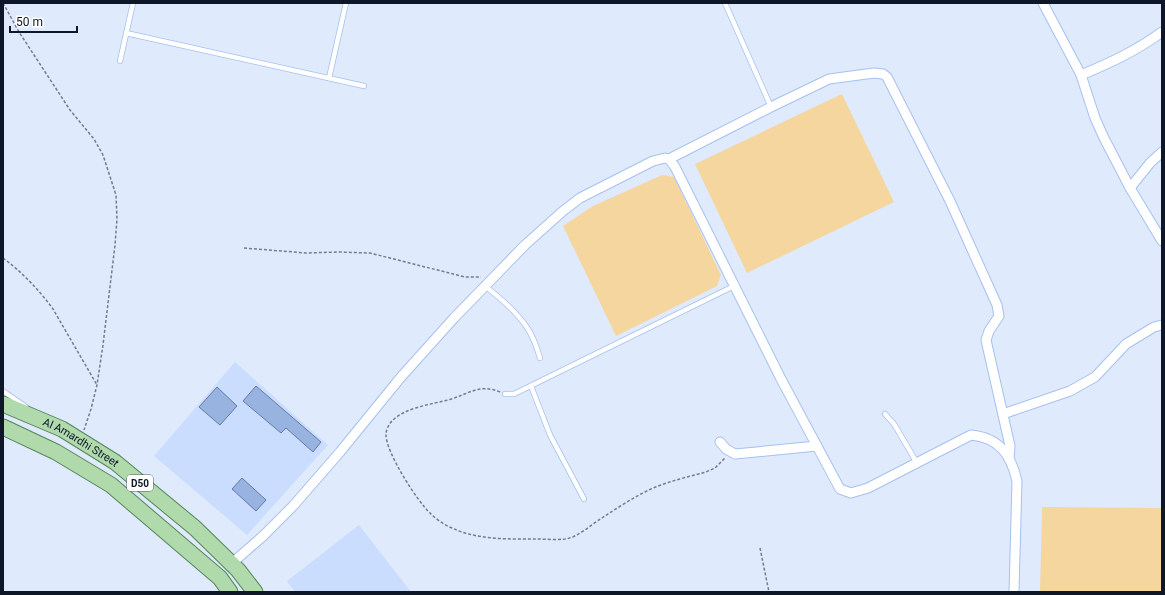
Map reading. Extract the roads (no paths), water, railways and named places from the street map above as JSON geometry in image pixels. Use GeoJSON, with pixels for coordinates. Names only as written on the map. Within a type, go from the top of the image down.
{"type":"FeatureCollection","features":[{"type":"Feature","properties":{"kind":"main road","name":"Al Amardhi Street"},"geometry":{"type":"LineString","coordinates":[[3,404],[62,429],[114,462],[195,528],[231,564],[255,592]]}},
{"type":"Feature","properties":{"kind":"main road","name":"Al Amardhi Street"},"geometry":{"type":"LineString","coordinates":[[3,427],[56,452],[111,485],[220,578],[230,592]]}},
{"type":"Feature","properties":{"kind":"street"},"geometry":{"type":"LineString","coordinates":[[1043,3],[1081,76],[1104,138],[1130,188],[1162,241]]}},
{"type":"Feature","properties":{"kind":"street"},"geometry":{"type":"LineString","coordinates":[[1081,76],[1124,57],[1162,32]]}},
{"type":"Feature","properties":{"kind":"street"},"geometry":{"type":"LineString","coordinates":[[231,564],[263,536],[293,506],[340,452],[401,377],[495,275],[545,226],[580,198],[653,161],[665,158],[669,159],[771,106],[829,79],[874,72],[883,74],[887,77],[950,201],[998,304],[999,316],[989,331],[986,340],[1004,414],[1010,446],[1009,460]]}},
{"type":"Feature","properties":{"kind":"street"},"geometry":{"type":"LineString","coordinates":[[1130,188],[1150,163],[1162,152]]}},
{"type":"Feature","properties":{"kind":"street"},"geometry":{"type":"LineString","coordinates":[[669,159],[840,489],[851,493],[868,488],[971,435],[982,436],[1005,451],[1014,470],[1017,481],[1014,592]]}},
{"type":"Feature","properties":{"kind":"street"},"geometry":{"type":"LineString","coordinates":[[1004,414],[1070,391],[1095,377],[1126,344],[1154,327],[1162,325]]}},
{"type":"Feature","properties":{"kind":"street"},"geometry":{"type":"LineString","coordinates":[[720,442],[730,452],[740,454],[817,446]]}},
{"type":"Feature","properties":{"kind":"lane"},"geometry":{"type":"LineString","coordinates":[[120,61],[133,3]]}},
{"type":"Feature","properties":{"kind":"lane"},"geometry":{"type":"LineString","coordinates":[[329,78],[346,3]]}},
{"type":"Feature","properties":{"kind":"lane"},"geometry":{"type":"LineString","coordinates":[[725,3],[771,106]]}},
{"type":"Feature","properties":{"kind":"lane"},"geometry":{"type":"LineString","coordinates":[[126,33],[364,86]]}},
{"type":"Feature","properties":{"kind":"lane"},"geometry":{"type":"LineString","coordinates":[[485,286],[524,323],[534,339],[540,358]]}},
{"type":"Feature","properties":{"kind":"lane"},"geometry":{"type":"LineString","coordinates":[[505,394],[514,394],[531,386],[734,286]]}},
{"type":"Feature","properties":{"kind":"lane"},"geometry":{"type":"LineString","coordinates":[[531,386],[550,435],[584,499]]}},
{"type":"Feature","properties":{"kind":"lane"},"geometry":{"type":"LineString","coordinates":[[3,391],[62,429]]}},
{"type":"Feature","properties":{"kind":"lane"},"geometry":{"type":"LineString","coordinates":[[884,414],[894,424],[917,463]]}}]}
